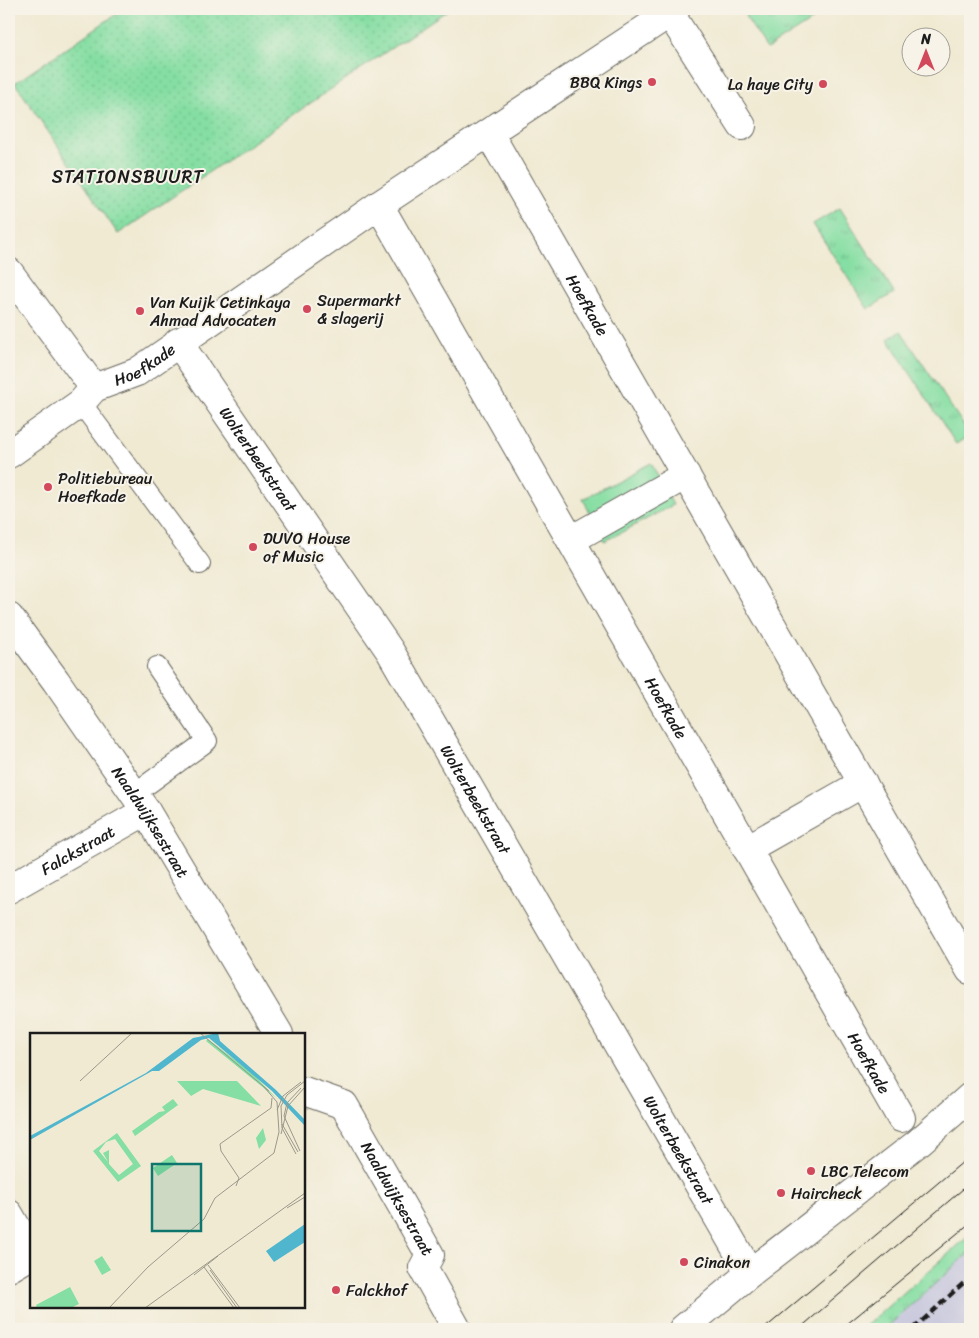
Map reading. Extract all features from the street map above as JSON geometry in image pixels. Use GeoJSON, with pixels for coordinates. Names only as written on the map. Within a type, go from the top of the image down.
{"type":"FeatureCollection","features":[{"type":"Feature","properties":{"kind":"street"},"geometry":{"type":"LineString","coordinates":[[671,10],[742,126]]}},
{"type":"Feature","properties":{"kind":"street","name":"Hoefkade"},"geometry":{"type":"LineString","coordinates":[[9,454],[87,395],[137,372],[379,205],[671,10]]}},
{"type":"Feature","properties":{"kind":"street","name":"Hoefkade"},"geometry":{"type":"LineString","coordinates":[[488,133],[970,970]]}},
{"type":"Feature","properties":{"kind":"street","name":"Hoefkade"},"geometry":{"type":"LineString","coordinates":[[379,205],[901,1118]]}},
{"type":"Feature","properties":{"kind":"street"},"geometry":{"type":"LineString","coordinates":[[9,272],[87,395]]}},
{"type":"Feature","properties":{"kind":"street","name":"Wolterbeekstraat"},"geometry":{"type":"LineString","coordinates":[[178,342],[390,651],[750,1273]]}},
{"type":"Feature","properties":{"kind":"street"},"geometry":{"type":"LineString","coordinates":[[571,540],[686,476]]}},
{"type":"Feature","properties":{"kind":"street","name":"Naaldwijksestraat"},"geometry":{"type":"LineString","coordinates":[[9,618],[140,802],[278,1033]]}},
{"type":"Feature","properties":{"kind":"street"},"geometry":{"type":"LineString","coordinates":[[748,849],[863,783]]}},
{"type":"Feature","properties":{"kind":"street","name":"Falckstraat"},"geometry":{"type":"LineString","coordinates":[[9,889],[140,802]]}},
{"type":"Feature","properties":{"kind":"street","name":"Naaldwijksestraat"},"geometry":{"type":"LineString","coordinates":[[305,1090],[344,1105],[430,1255],[424,1268],[457,1329]]}},
{"type":"Feature","properties":{"kind":"street"},"geometry":{"type":"LineString","coordinates":[[683,1329],[750,1273],[919,1142],[970,1097]]}},
{"type":"Feature","properties":{"kind":"street"},"geometry":{"type":"LineString","coordinates":[[9,1214],[30,1251]]}},
{"type":"Feature","properties":{"kind":"street"},"geometry":{"type":"LineString","coordinates":[[9,1268],[30,1254]]}},
{"type":"Feature","properties":{"kind":"lane"},"geometry":{"type":"LineString","coordinates":[[87,395],[200,564]]}},
{"type":"Feature","properties":{"kind":"lane"},"geometry":{"type":"LineString","coordinates":[[140,802],[207,741],[157,667]]}},
{"type":"Feature","properties":{"kind":"shaded area"},"geometry":{"type":"Polygon","coordinates":[[[970,1252],[970,1329],[885,1329],[970,1252]]]}},
{"type":"Feature","properties":{"kind":"green space"},"geometry":{"type":"Polygon","coordinates":[[[124,9],[449,9],[118,234],[15,83],[124,9]]]}},
{"type":"Feature","properties":{"kind":"green space"},"geometry":{"type":"Polygon","coordinates":[[[756,9],[807,9],[814,19],[767,49],[745,16],[756,9]]]}},
{"type":"Feature","properties":{"kind":"green space"},"geometry":{"type":"Polygon","coordinates":[[[840,208],[894,293],[868,309],[813,224],[840,208]]]}},
{"type":"Feature","properties":{"kind":"green space"},"geometry":{"type":"Polygon","coordinates":[[[901,331],[970,435],[956,444],[888,339],[901,331]]]}},
{"type":"Feature","properties":{"kind":"green space"},"geometry":{"type":"Polygon","coordinates":[[[651,463],[673,505],[605,541],[583,499],[651,463]]]}},
{"type":"Feature","properties":{"kind":"green space"},"geometry":{"type":"Polygon","coordinates":[[[970,1235],[970,1252],[885,1329],[862,1329],[970,1235]]]}},
{"type":"Feature","properties":{"kind":"tram line"},"geometry":{"type":"LineString","coordinates":[[764,1329],[970,1156]]}},
{"type":"Feature","properties":{"kind":"tram line"},"geometry":{"type":"LineString","coordinates":[[799,1329],[970,1183]]}},
{"type":"Feature","properties":{"kind":"tram line"},"geometry":{"type":"LineString","coordinates":[[841,1329],[970,1223]]}},
{"type":"Feature","properties":{"kind":"railway"},"geometry":{"type":"LineString","coordinates":[[913,1329],[970,1277]]}},
{"type":"Feature","properties":{"kind":"place","name":"BBQ Kings"},"geometry":{"type":"Point","coordinates":[652,82]}},
{"type":"Feature","properties":{"kind":"place","name":"La haye City"},"geometry":{"type":"Point","coordinates":[823,84]}},
{"type":"Feature","properties":{"kind":"place","name":"Supermarkt & slagerij"},"geometry":{"type":"Point","coordinates":[307,309]}},
{"type":"Feature","properties":{"kind":"place","name":"Van Kuijk Cetinkaya Ahmad Advocaten"},"geometry":{"type":"Point","coordinates":[140,311]}},
{"type":"Feature","properties":{"kind":"place","name":"Politiebureau Hoefkade"},"geometry":{"type":"Point","coordinates":[48,487]}},
{"type":"Feature","properties":{"kind":"place","name":"DUVO House of Music"},"geometry":{"type":"Point","coordinates":[253,547]}},
{"type":"Feature","properties":{"kind":"place","name":"LBC Telecom"},"geometry":{"type":"Point","coordinates":[811,1171]}},
{"type":"Feature","properties":{"kind":"place","name":"Haircheck"},"geometry":{"type":"Point","coordinates":[781,1193]}},
{"type":"Feature","properties":{"kind":"place","name":"Cinakon"},"geometry":{"type":"Point","coordinates":[684,1262]}},
{"type":"Feature","properties":{"kind":"place","name":"Falckhof"},"geometry":{"type":"Point","coordinates":[336,1290]}},
{"type":"Feature","properties":{"kind":"district","name":"STATIONSBUURT"},"geometry":{"type":"Point","coordinates":[128,177]}}]}
